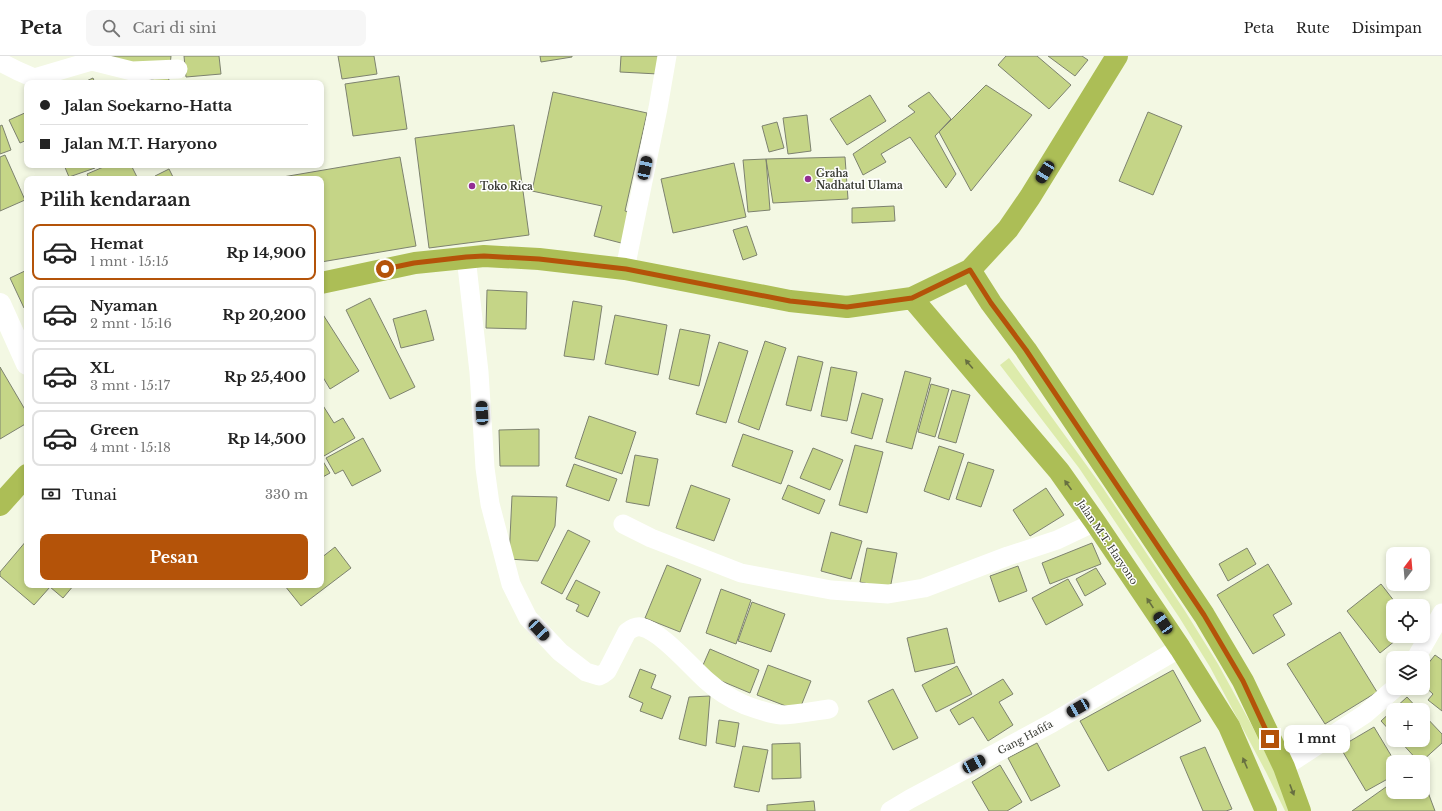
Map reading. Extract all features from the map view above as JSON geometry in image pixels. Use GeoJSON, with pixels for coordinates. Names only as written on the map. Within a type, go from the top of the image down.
{"type":"FeatureCollection","features":[{"type":"Feature","properties":{"kind":"highway"},"geometry":{"type":"LineString","coordinates":[[324,282],[414,263],[484,256],[539,259],[626,269],[790,301],[847,307],[912,298],[970,270],[1012,222],[1030,197],[1116,56]]}},
{"type":"Feature","properties":{"kind":"highway"},"geometry":{"type":"LineString","coordinates":[[970,270],[991,303],[1026,350],[1204,615],[1243,681],[1284,768],[1300,811]]}},
{"type":"Feature","properties":{"kind":"highway","name":"Jalan M.T. Haryono"},"geometry":{"type":"LineString","coordinates":[[912,298],[1058,471],[1095,522],[1180,648],[1229,726],[1266,811]]}},
{"type":"Feature","properties":{"kind":"highway"},"geometry":{"type":"LineString","coordinates":[[0,505],[24,478]]}},
{"type":"Feature","properties":{"kind":"street"},"geometry":{"type":"LineString","coordinates":[[626,269],[667,56]]}},
{"type":"Feature","properties":{"kind":"street"},"geometry":{"type":"LineString","coordinates":[[0,62],[34,78],[92,61],[132,71],[178,69]]}},
{"type":"Feature","properties":{"kind":"street"},"geometry":{"type":"LineString","coordinates":[[466,257],[479,372],[485,468],[490,504],[512,584],[528,618],[560,652],[586,672],[595,675],[599,676],[607,671],[627,632],[632,628],[640,627],[651,631],[668,644],[707,681],[726,696],[744,704],[762,711],[780,715],[829,709]]}},
{"type":"Feature","properties":{"kind":"street"},"geometry":{"type":"LineString","coordinates":[[0,304],[24,357]]}},
{"type":"Feature","properties":{"kind":"street"},"geometry":{"type":"LineString","coordinates":[[623,524],[651,538],[741,573],[831,590],[888,594],[924,588],[1008,556],[1057,540],[1095,522]]}},
{"type":"Feature","properties":{"kind":"street"},"geometry":{"type":"LineString","coordinates":[[1420,651],[1442,613]]}},
{"type":"Feature","properties":{"kind":"street","name":"Gang Hafifa"},"geometry":{"type":"LineString","coordinates":[[890,811],[1052,722],[1180,648]]}},
{"type":"Feature","properties":{"kind":"street"},"geometry":{"type":"LineString","coordinates":[[1284,768],[1365,714],[1386,695]]}},
{"type":"Feature","properties":{"kind":"green space"},"geometry":{"type":"Polygon","coordinates":[[[1009,358],[1103,488],[1185,611],[1218,664],[1251,724],[1294,811],[1285,811],[1210,667],[1179,617],[1079,468],[1000,365],[1009,358]]]}},
{"type":"Feature","properties":{"kind":"building"},"geometry":{"type":"Polygon","coordinates":[[[110,56],[171,56],[170,66],[110,61],[110,56]]]}},
{"type":"Feature","properties":{"kind":"building"},"geometry":{"type":"Polygon","coordinates":[[[184,56],[219,56],[221,74],[186,77],[184,56]]]}},
{"type":"Feature","properties":{"kind":"building"},"geometry":{"type":"Polygon","coordinates":[[[338,56],[374,56],[377,74],[342,79],[338,56]]]}},
{"type":"Feature","properties":{"kind":"building"},"geometry":{"type":"Polygon","coordinates":[[[540,56],[572,56],[572,57],[541,62],[540,56]]]}},
{"type":"Feature","properties":{"kind":"building"},"geometry":{"type":"Polygon","coordinates":[[[621,56],[659,56],[658,74],[620,72],[621,56]]]}},
{"type":"Feature","properties":{"kind":"building"},"geometry":{"type":"Polygon","coordinates":[[[1006,56],[1037,56],[1071,85],[1049,109],[998,65],[1006,56]]]}},
{"type":"Feature","properties":{"kind":"building"},"geometry":{"type":"Polygon","coordinates":[[[1048,56],[1082,56],[1088,60],[1075,76],[1048,56]]]}},
{"type":"Feature","properties":{"kind":"building"},"geometry":{"type":"Polygon","coordinates":[[[167,74],[169,80],[150,80],[167,74]]]}},
{"type":"Feature","properties":{"kind":"building"},"geometry":{"type":"Polygon","coordinates":[[[399,76],[407,129],[353,136],[345,84],[399,76]]]}},
{"type":"Feature","properties":{"kind":"building"},"geometry":{"type":"Polygon","coordinates":[[[986,85],[1032,115],[971,191],[939,132],[986,85]]]}},
{"type":"Feature","properties":{"kind":"building"},"geometry":{"type":"Polygon","coordinates":[[[553,92],[647,113],[625,211],[633,213],[625,244],[594,236],[602,206],[532,191],[553,92]]]}},
{"type":"Feature","properties":{"kind":"building"},"geometry":{"type":"Polygon","coordinates":[[[929,92],[951,119],[935,136],[956,174],[946,188],[910,137],[881,154],[886,162],[863,175],[853,154],[915,112],[908,106],[929,92]]]}},
{"type":"Feature","properties":{"kind":"building"},"geometry":{"type":"Polygon","coordinates":[[[870,95],[886,121],[847,145],[830,119],[870,95]]]}},
{"type":"Feature","properties":{"kind":"building"},"geometry":{"type":"Polygon","coordinates":[[[1148,112],[1182,126],[1153,195],[1119,181],[1148,112]]]}},
{"type":"Feature","properties":{"kind":"building"},"geometry":{"type":"Polygon","coordinates":[[[24,113],[24,141],[20,143],[9,120],[24,113]]]}},
{"type":"Feature","properties":{"kind":"building"},"geometry":{"type":"Polygon","coordinates":[[[807,115],[811,151],[788,154],[783,118],[807,115]]]}},
{"type":"Feature","properties":{"kind":"building"},"geometry":{"type":"Polygon","coordinates":[[[777,122],[784,148],[769,152],[762,126],[777,122]]]}},
{"type":"Feature","properties":{"kind":"building"},"geometry":{"type":"Polygon","coordinates":[[[2,125],[11,150],[0,154],[0,126],[2,125]]]}},
{"type":"Feature","properties":{"kind":"building","name":"Toko Rica"},"geometry":{"type":"Polygon","coordinates":[[[514,125],[529,235],[429,248],[415,138],[514,125]]]}},
{"type":"Feature","properties":{"kind":"building"},"geometry":{"type":"Polygon","coordinates":[[[5,155],[24,200],[0,211],[0,157],[5,155]]]}},
{"type":"Feature","properties":{"kind":"building"},"geometry":{"type":"Polygon","coordinates":[[[400,157],[416,246],[324,261],[324,176],[289,176],[400,157]]]}},
{"type":"Feature","properties":{"kind":"building","name":"Graha Nadhatul Ulama"},"geometry":{"type":"Polygon","coordinates":[[[845,157],[848,199],[773,203],[766,159],[845,157]]]}},
{"type":"Feature","properties":{"kind":"building"},"geometry":{"type":"Polygon","coordinates":[[[766,159],[770,210],[748,212],[743,160],[766,159]]]}},
{"type":"Feature","properties":{"kind":"building"},"geometry":{"type":"Polygon","coordinates":[[[734,163],[746,217],[673,233],[661,179],[734,163]]]}},
{"type":"Feature","properties":{"kind":"building"},"geometry":{"type":"Polygon","coordinates":[[[65,168],[95,168],[72,176],[69,176],[65,168]]]}},
{"type":"Feature","properties":{"kind":"building"},"geometry":{"type":"Polygon","coordinates":[[[101,168],[132,168],[136,176],[88,176],[87,174],[101,168]]]}},
{"type":"Feature","properties":{"kind":"building"},"geometry":{"type":"Polygon","coordinates":[[[169,169],[172,176],[155,176],[169,169]]]}},
{"type":"Feature","properties":{"kind":"building"},"geometry":{"type":"Polygon","coordinates":[[[894,206],[895,221],[852,223],[852,208],[894,206]]]}},
{"type":"Feature","properties":{"kind":"building"},"geometry":{"type":"Polygon","coordinates":[[[747,226],[757,255],[743,260],[733,230],[747,226]]]}},
{"type":"Feature","properties":{"kind":"building"},"geometry":{"type":"Polygon","coordinates":[[[24,271],[24,308],[10,278],[24,271]]]}},
{"type":"Feature","properties":{"kind":"building"},"geometry":{"type":"Polygon","coordinates":[[[487,290],[527,292],[526,329],[486,328],[487,290]]]}},
{"type":"Feature","properties":{"kind":"building"},"geometry":{"type":"Polygon","coordinates":[[[370,298],[415,387],[390,399],[346,310],[370,298]]]}},
{"type":"Feature","properties":{"kind":"building"},"geometry":{"type":"Polygon","coordinates":[[[573,301],[602,306],[594,360],[564,356],[573,301]]]}},
{"type":"Feature","properties":{"kind":"building"},"geometry":{"type":"Polygon","coordinates":[[[426,310],[434,340],[401,348],[393,319],[426,310]]]}},
{"type":"Feature","properties":{"kind":"building"},"geometry":{"type":"Polygon","coordinates":[[[615,315],[667,325],[658,375],[605,364],[615,315]]]}},
{"type":"Feature","properties":{"kind":"building"},"geometry":{"type":"Polygon","coordinates":[[[324,316],[359,371],[330,389],[324,379],[324,316]]]}},
{"type":"Feature","properties":{"kind":"building"},"geometry":{"type":"Polygon","coordinates":[[[680,329],[710,335],[699,386],[669,379],[680,329]]]}},
{"type":"Feature","properties":{"kind":"building"},"geometry":{"type":"Polygon","coordinates":[[[765,341],[786,348],[759,430],[738,422],[765,341]]]}},
{"type":"Feature","properties":{"kind":"building"},"geometry":{"type":"Polygon","coordinates":[[[719,342],[748,351],[726,423],[696,414],[719,342]]]}},
{"type":"Feature","properties":{"kind":"building"},"geometry":{"type":"Polygon","coordinates":[[[798,356],[823,362],[811,411],[786,405],[798,356]]]}},
{"type":"Feature","properties":{"kind":"building"},"geometry":{"type":"Polygon","coordinates":[[[0,367],[24,408],[24,425],[0,439],[0,367]]]}},
{"type":"Feature","properties":{"kind":"building"},"geometry":{"type":"Polygon","coordinates":[[[831,367],[857,372],[847,421],[821,416],[831,367]]]}},
{"type":"Feature","properties":{"kind":"building"},"geometry":{"type":"Polygon","coordinates":[[[905,371],[931,378],[912,449],[886,442],[905,371]]]}},
{"type":"Feature","properties":{"kind":"building"},"geometry":{"type":"Polygon","coordinates":[[[931,384],[949,389],[935,437],[918,432],[931,384]]]}},
{"type":"Feature","properties":{"kind":"building"},"geometry":{"type":"Polygon","coordinates":[[[952,390],[970,395],[956,443],[938,438],[952,390]]]}},
{"type":"Feature","properties":{"kind":"building"},"geometry":{"type":"Polygon","coordinates":[[[862,393],[883,399],[872,439],[851,433],[862,393]]]}},
{"type":"Feature","properties":{"kind":"building"},"geometry":{"type":"Polygon","coordinates":[[[324,407],[334,423],[343,418],[355,438],[324,456],[324,407]]]}},
{"type":"Feature","properties":{"kind":"building"},"geometry":{"type":"Polygon","coordinates":[[[589,416],[636,432],[622,474],[575,458],[589,416]]]}},
{"type":"Feature","properties":{"kind":"building"},"geometry":{"type":"Polygon","coordinates":[[[539,429],[539,466],[500,466],[499,430],[539,429]]]}},
{"type":"Feature","properties":{"kind":"building"},"geometry":{"type":"Polygon","coordinates":[[[743,434],[793,451],[781,484],[732,466],[743,434]]]}},
{"type":"Feature","properties":{"kind":"building"},"geometry":{"type":"Polygon","coordinates":[[[363,438],[381,471],[352,486],[343,470],[335,474],[326,458],[363,438]]]}},
{"type":"Feature","properties":{"kind":"building"},"geometry":{"type":"Polygon","coordinates":[[[855,445],[883,452],[867,513],[839,505],[855,445]]]}},
{"type":"Feature","properties":{"kind":"building"},"geometry":{"type":"Polygon","coordinates":[[[939,446],[964,454],[949,500],[924,491],[939,446]]]}},
{"type":"Feature","properties":{"kind":"building"},"geometry":{"type":"Polygon","coordinates":[[[813,448],[843,460],[830,490],[800,478],[813,448]]]}},
{"type":"Feature","properties":{"kind":"building"},"geometry":{"type":"Polygon","coordinates":[[[635,455],[658,459],[649,506],[626,502],[635,455]]]}},
{"type":"Feature","properties":{"kind":"building"},"geometry":{"type":"Polygon","coordinates":[[[968,462],[994,470],[981,507],[956,499],[968,462]]]}},
{"type":"Feature","properties":{"kind":"building"},"geometry":{"type":"Polygon","coordinates":[[[324,463],[330,473],[324,476],[324,463]]]}},
{"type":"Feature","properties":{"kind":"building"},"geometry":{"type":"Polygon","coordinates":[[[574,464],[617,479],[609,501],[566,486],[574,464]]]}},
{"type":"Feature","properties":{"kind":"building"},"geometry":{"type":"Polygon","coordinates":[[[691,485],[730,499],[714,541],[676,528],[691,485]]]}},
{"type":"Feature","properties":{"kind":"building"},"geometry":{"type":"Polygon","coordinates":[[[788,485],[825,500],[819,514],[782,499],[788,485]]]}},
{"type":"Feature","properties":{"kind":"building"},"geometry":{"type":"Polygon","coordinates":[[[1046,488],[1064,515],[1030,536],[1013,510],[1046,488]]]}},
{"type":"Feature","properties":{"kind":"building"},"geometry":{"type":"Polygon","coordinates":[[[512,496],[557,497],[555,526],[538,561],[509,559],[512,496]]]}},
{"type":"Feature","properties":{"kind":"building"},"geometry":{"type":"Polygon","coordinates":[[[568,530],[590,541],[562,594],[541,583],[568,530]]]}},
{"type":"Feature","properties":{"kind":"building"},"geometry":{"type":"Polygon","coordinates":[[[831,532],[862,541],[851,579],[821,571],[831,532]]]}},
{"type":"Feature","properties":{"kind":"building"},"geometry":{"type":"Polygon","coordinates":[[[1092,543],[1101,564],[1050,584],[1042,563],[1092,543]]]}},
{"type":"Feature","properties":{"kind":"building"},"geometry":{"type":"Polygon","coordinates":[[[24,544],[24,588],[49,588],[34,605],[0,576],[0,572],[24,544]]]}},
{"type":"Feature","properties":{"kind":"building"},"geometry":{"type":"Polygon","coordinates":[[[335,547],[351,568],[301,606],[287,588],[324,588],[324,556],[335,547]]]}},
{"type":"Feature","properties":{"kind":"building"},"geometry":{"type":"Polygon","coordinates":[[[867,548],[897,553],[890,589],[860,582],[867,548]]]}},
{"type":"Feature","properties":{"kind":"building"},"geometry":{"type":"Polygon","coordinates":[[[1247,548],[1256,564],[1228,581],[1219,564],[1247,548]]]}},
{"type":"Feature","properties":{"kind":"building"},"geometry":{"type":"Polygon","coordinates":[[[1268,564],[1292,604],[1273,615],[1285,635],[1253,654],[1217,595],[1268,564]]]}},
{"type":"Feature","properties":{"kind":"building"},"geometry":{"type":"Polygon","coordinates":[[[667,565],[701,579],[680,632],[645,618],[667,565]]]}},
{"type":"Feature","properties":{"kind":"building"},"geometry":{"type":"Polygon","coordinates":[[[1018,566],[1027,591],[999,602],[990,576],[1018,566]]]}},
{"type":"Feature","properties":{"kind":"building"},"geometry":{"type":"Polygon","coordinates":[[[1096,568],[1106,584],[1085,596],[1076,579],[1096,568]]]}},
{"type":"Feature","properties":{"kind":"building"},"geometry":{"type":"Polygon","coordinates":[[[1068,579],[1083,605],[1046,625],[1032,598],[1068,579]]]}},
{"type":"Feature","properties":{"kind":"building"},"geometry":{"type":"Polygon","coordinates":[[[576,580],[600,592],[588,617],[576,611],[579,605],[566,599],[576,580]]]}},
{"type":"Feature","properties":{"kind":"building"},"geometry":{"type":"Polygon","coordinates":[[[1381,584],[1393,599],[1386,599],[1386,643],[1392,643],[1380,653],[1347,611],[1381,584]]]}},
{"type":"Feature","properties":{"kind":"building"},"geometry":{"type":"Polygon","coordinates":[[[51,588],[71,588],[63,598],[51,588]]]}},
{"type":"Feature","properties":{"kind":"building"},"geometry":{"type":"Polygon","coordinates":[[[721,589],[751,600],[736,644],[706,633],[721,589]]]}},
{"type":"Feature","properties":{"kind":"building"},"geometry":{"type":"Polygon","coordinates":[[[752,602],[785,614],[771,652],[738,641],[752,602]]]}},
{"type":"Feature","properties":{"kind":"building"},"geometry":{"type":"Polygon","coordinates":[[[947,628],[955,663],[915,672],[907,638],[947,628]]]}},
{"type":"Feature","properties":{"kind":"building"},"geometry":{"type":"Polygon","coordinates":[[[1340,632],[1377,692],[1325,724],[1287,664],[1340,632]]]}},
{"type":"Feature","properties":{"kind":"building"},"geometry":{"type":"Polygon","coordinates":[[[710,649],[759,670],[750,693],[700,672],[710,649]]]}},
{"type":"Feature","properties":{"kind":"building"},"geometry":{"type":"Polygon","coordinates":[[[1435,655],[1442,660],[1442,711],[1428,700],[1433,694],[1430,691],[1430,661],[1435,655]]]}},
{"type":"Feature","properties":{"kind":"building"},"geometry":{"type":"Polygon","coordinates":[[[768,665],[811,681],[799,711],[757,695],[768,665]]]}},
{"type":"Feature","properties":{"kind":"building"},"geometry":{"type":"Polygon","coordinates":[[[957,666],[972,694],[936,712],[922,685],[957,666]]]}},
{"type":"Feature","properties":{"kind":"building"},"geometry":{"type":"Polygon","coordinates":[[[640,669],[656,675],[651,688],[671,696],[662,719],[640,711],[643,703],[629,697],[640,669]]]}},
{"type":"Feature","properties":{"kind":"building"},"geometry":{"type":"Polygon","coordinates":[[[1173,670],[1201,721],[1108,771],[1080,721],[1173,670]]]}},
{"type":"Feature","properties":{"kind":"building"},"geometry":{"type":"Polygon","coordinates":[[[1003,679],[1013,694],[999,702],[1013,725],[988,741],[973,717],[959,725],[950,710],[1003,679]]]}},
{"type":"Feature","properties":{"kind":"building"},"geometry":{"type":"Polygon","coordinates":[[[893,689],[918,738],[893,750],[868,701],[893,689]]]}},
{"type":"Feature","properties":{"kind":"building"},"geometry":{"type":"Polygon","coordinates":[[[710,696],[706,746],[679,739],[689,697],[710,696]]]}},
{"type":"Feature","properties":{"kind":"building"},"geometry":{"type":"Polygon","coordinates":[[[1407,697],[1413,703],[1400,703],[1407,697]]]}},
{"type":"Feature","properties":{"kind":"building"},"geometry":{"type":"Polygon","coordinates":[[[1386,716],[1386,726],[1381,721],[1386,716]]]}},
{"type":"Feature","properties":{"kind":"building"},"geometry":{"type":"Polygon","coordinates":[[[719,720],[739,723],[735,747],[716,743],[719,720]]]}},
{"type":"Feature","properties":{"kind":"building"},"geometry":{"type":"Polygon","coordinates":[[[1430,721],[1442,734],[1442,743],[1429,755],[1413,755],[1405,747],[1430,747],[1430,721]]]}},
{"type":"Feature","properties":{"kind":"building"},"geometry":{"type":"Polygon","coordinates":[[[1374,727],[1391,755],[1386,755],[1386,780],[1366,791],[1340,747],[1374,727]]]}},
{"type":"Feature","properties":{"kind":"building"},"geometry":{"type":"Polygon","coordinates":[[[800,743],[801,778],[772,779],[772,744],[800,743]]]}},
{"type":"Feature","properties":{"kind":"building"},"geometry":{"type":"Polygon","coordinates":[[[1037,743],[1060,786],[1031,801],[1008,758],[1037,743]]]}},
{"type":"Feature","properties":{"kind":"building"},"geometry":{"type":"Polygon","coordinates":[[[743,746],[768,750],[759,792],[734,787],[743,746]]]}},
{"type":"Feature","properties":{"kind":"building"},"geometry":{"type":"Polygon","coordinates":[[[1205,747],[1232,809],[1226,811],[1203,811],[1180,757],[1205,747]]]}},
{"type":"Feature","properties":{"kind":"building"},"geometry":{"type":"Polygon","coordinates":[[[1000,765],[1022,802],[1007,811],[989,811],[972,782],[1000,765]]]}},
{"type":"Feature","properties":{"kind":"building"},"geometry":{"type":"Polygon","coordinates":[[[1386,787],[1386,799],[1430,799],[1430,798],[1435,811],[1352,811],[1386,787]]]}},
{"type":"Feature","properties":{"kind":"building"},"geometry":{"type":"Polygon","coordinates":[[[814,801],[815,811],[767,811],[767,805],[814,801]]]}},
{"type":"Feature","properties":{"kind":"place","name":"Graha Nadhatul Ulama"},"geometry":{"type":"Point","coordinates":[808,179]}},
{"type":"Feature","properties":{"kind":"place","name":"Toko Rica"},"geometry":{"type":"Point","coordinates":[472,186]}},
{"type":"Feature","properties":{"kind":"route"},"geometry":{"type":"LineString","coordinates":[[385,269],[414,263],[466,257],[484,256],[539,259],[626,269],[790,301],[847,307],[912,298],[970,270],[991,303],[1026,350],[1204,615],[1243,681],[1270,739]]}}]}
